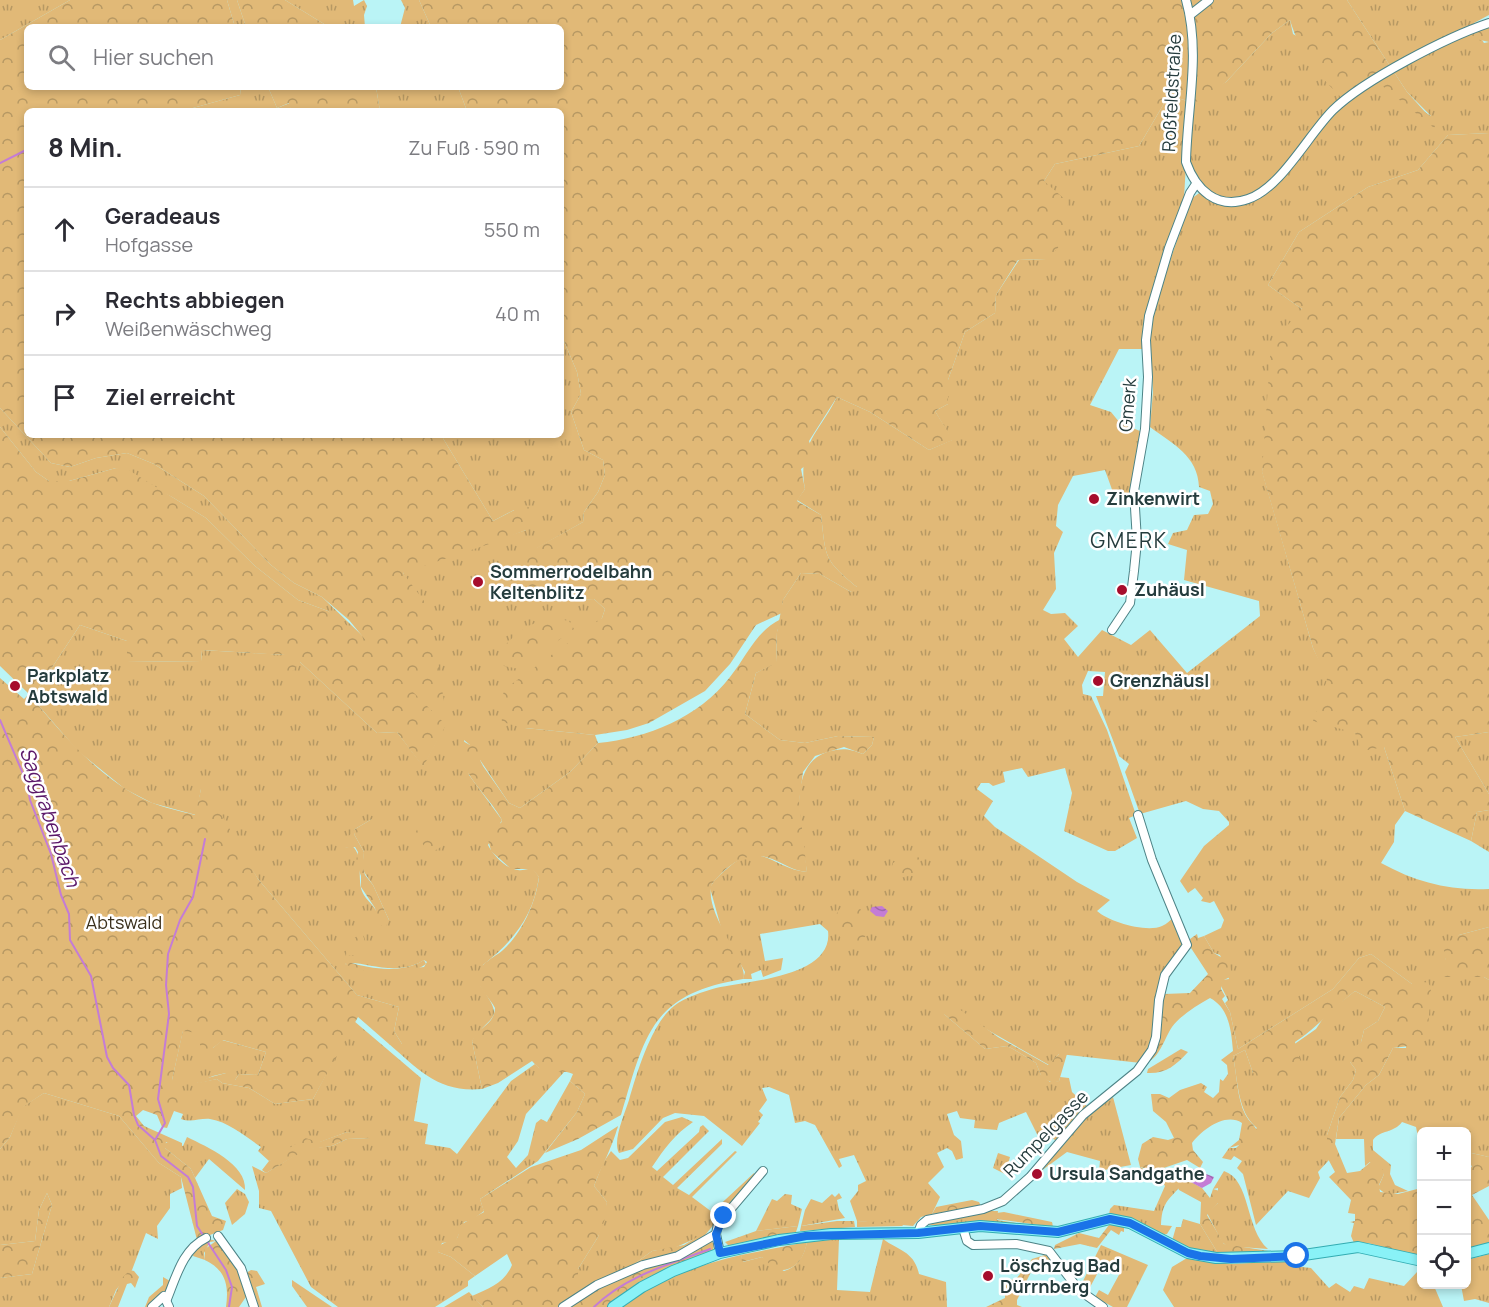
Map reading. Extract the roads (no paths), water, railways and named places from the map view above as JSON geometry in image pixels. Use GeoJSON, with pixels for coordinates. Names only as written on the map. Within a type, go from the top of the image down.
{"type":"FeatureCollection","features":[{"type":"Feature","properties":{"kind":"main road"},"geometry":{"type":"LineString","coordinates":[[613,1307],[642,1287],[673,1271],[720,1253],[806,1236],[918,1233],[993,1226],[1058,1232],[1110,1219],[1130,1223],[1188,1253],[1216,1258],[1308,1255],[1358,1247],[1417,1260]]}},
{"type":"Feature","properties":{"kind":"main road"},"geometry":{"type":"LineString","coordinates":[[1471,1253],[1489,1248]]}},
{"type":"Feature","properties":{"kind":"street","name":"Roßfeldstraße"},"geometry":{"type":"LineString","coordinates":[[1186,0],[1190,15],[1193,57],[1186,162],[1196,184],[1212,198],[1233,202],[1256,196],[1267,188],[1320,125],[1351,96],[1375,80],[1443,44],[1489,23]]}},
{"type":"Feature","properties":{"kind":"street"},"geometry":{"type":"LineString","coordinates":[[1190,15],[1209,0]]}},
{"type":"Feature","properties":{"kind":"street","name":"Gmerk"},"geometry":{"type":"LineString","coordinates":[[1112,630],[1130,603],[1134,571],[1137,541],[1134,491],[1145,429],[1148,377],[1146,340],[1149,316],[1169,248],[1190,193],[1196,184]]}},
{"type":"Feature","properties":{"kind":"street","name":"Rumpelgasse"},"geometry":{"type":"LineString","coordinates":[[918,1233],[921,1225],[927,1220],[991,1206],[1018,1190],[1083,1116],[1130,1078],[1152,1050],[1156,1037],[1163,981],[1187,945],[1152,860],[1138,814]]}},
{"type":"Feature","properties":{"kind":"street"},"geometry":{"type":"LineString","coordinates":[[720,1253],[716,1234],[724,1216],[763,1171]]}},
{"type":"Feature","properties":{"kind":"street"},"geometry":{"type":"LineString","coordinates":[[963,1228],[968,1241],[973,1245],[1016,1244],[1049,1251],[1079,1290],[1103,1307]]}},
{"type":"Feature","properties":{"kind":"street"},"geometry":{"type":"LineString","coordinates":[[563,1307],[597,1285],[643,1265],[678,1256],[716,1234]]}},
{"type":"Feature","properties":{"kind":"street"},"geometry":{"type":"LineString","coordinates":[[218,1236],[241,1268],[254,1307]]}},
{"type":"Feature","properties":{"kind":"street"},"geometry":{"type":"LineString","coordinates":[[152,1307],[160,1298],[168,1303],[187,1255],[204,1239]]}},
{"type":"Feature","properties":{"kind":"water"},"geometry":{"type":"Polygon","coordinates":[[[882,906],[888,911],[884,917],[876,916],[870,911],[872,907],[882,906]]]}},
{"type":"Feature","properties":{"kind":"water"},"geometry":{"type":"Polygon","coordinates":[[[1193,1169],[1214,1177],[1211,1183],[1202,1188],[1187,1180],[1185,1175],[1193,1169]]]}},
{"type":"Feature","properties":{"kind":"waterway","name":"Saggrabenbach"},"geometry":{"type":"LineString","coordinates":[[0,163],[24,151]]}},
{"type":"Feature","properties":{"kind":"waterway","name":"Saggrabenbach"},"geometry":{"type":"LineString","coordinates":[[0,720],[27,783],[30,800],[51,854],[61,895],[69,914],[70,940],[91,976],[107,1057],[113,1068],[129,1085],[138,1125],[155,1140],[161,1156],[188,1177],[193,1187],[197,1226],[226,1270],[232,1287],[229,1307]]}},
{"type":"Feature","properties":{"kind":"waterway"},"geometry":{"type":"LineString","coordinates":[[155,1140],[165,1123],[158,1099],[169,1014],[166,985],[168,954],[180,920],[193,897],[205,839]]}},
{"type":"Feature","properties":{"kind":"waterway"},"geometry":{"type":"LineString","coordinates":[[594,1307],[606,1296],[634,1279],[710,1249]]}},
{"type":"Feature","properties":{"kind":"place","name":"Zinkenwirt"},"geometry":{"type":"Point","coordinates":[1094,499]}},
{"type":"Feature","properties":{"kind":"place","name":"Sommerrodelbahn Keltenblitz"},"geometry":{"type":"Point","coordinates":[478,582]}},
{"type":"Feature","properties":{"kind":"place","name":"Zuhäusl"},"geometry":{"type":"Point","coordinates":[1122,590]}},
{"type":"Feature","properties":{"kind":"place","name":"Grenzhäusl"},"geometry":{"type":"Point","coordinates":[1098,681]}},
{"type":"Feature","properties":{"kind":"place","name":"Parkplatz Abtswald"},"geometry":{"type":"Point","coordinates":[15,686]}},
{"type":"Feature","properties":{"kind":"place","name":"Ursula Sandgathe"},"geometry":{"type":"Point","coordinates":[1037,1174]}},
{"type":"Feature","properties":{"kind":"place","name":"Löschzug Bad Dürrnberg"},"geometry":{"type":"Point","coordinates":[988,1276]}},
{"type":"Feature","properties":{"kind":"district","name":"GMERK"},"geometry":{"type":"Point","coordinates":[1129,541]}},
{"type":"Feature","properties":{"kind":"park label","name":"Abtswald"},"geometry":{"type":"Point","coordinates":[124,923]}}]}
